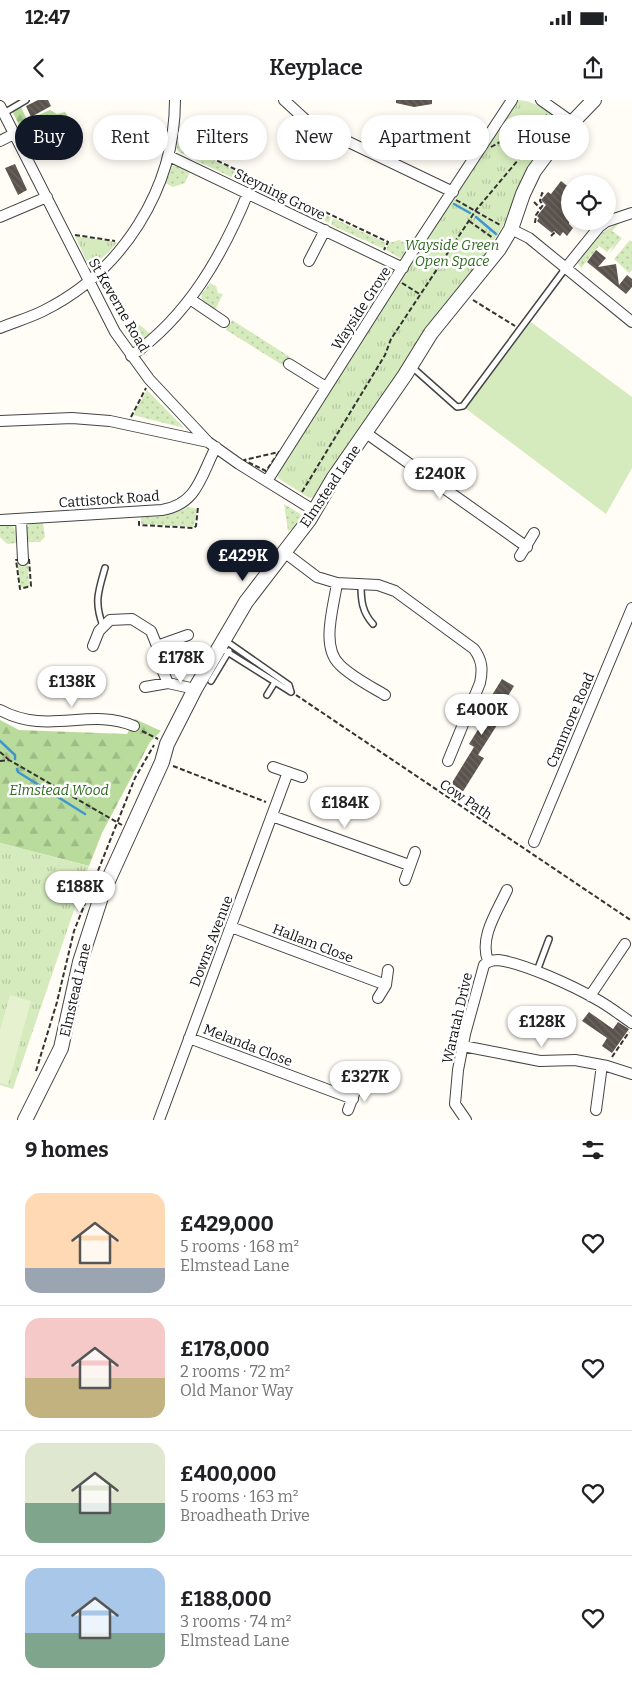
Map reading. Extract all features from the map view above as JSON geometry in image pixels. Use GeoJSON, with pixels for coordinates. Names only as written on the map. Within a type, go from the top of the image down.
{"type":"FeatureCollection","features":[{"type":"Feature","properties":{"kind":"street"},"geometry":{"type":"LineString","coordinates":[[0,328],[44,311],[88,281],[112,260],[130,240],[147,211],[169,156],[175,100]]}},
{"type":"Feature","properties":{"kind":"street"},"geometry":{"type":"LineString","coordinates":[[284,100],[309,123],[451,194]]}},
{"type":"Feature","properties":{"kind":"street","name":"Wayside Grove"},"geometry":{"type":"LineString","coordinates":[[489,137],[512,100]]}},
{"type":"Feature","properties":{"kind":"street"},"geometry":{"type":"LineString","coordinates":[[542,100],[563,115]]}},
{"type":"Feature","properties":{"kind":"street","name":"Elmstead Lane"},"geometry":{"type":"LineString","coordinates":[[579,115],[594,100]]}},
{"type":"Feature","properties":{"kind":"street","name":"St Keverne Road"},"geometry":{"type":"LineString","coordinates":[[2,109],[88,281],[131,356],[166,398],[212,444],[315,511]]}},
{"type":"Feature","properties":{"kind":"street"},"geometry":{"type":"LineString","coordinates":[[0,141],[14,134]]}},
{"type":"Feature","properties":{"kind":"street","name":"Steyning Grove"},"geometry":{"type":"LineString","coordinates":[[169,156],[403,268]]}},
{"type":"Feature","properties":{"kind":"street","name":"Wayside Grove"},"geometry":{"type":"LineString","coordinates":[[267,480],[474,160]]}},
{"type":"Feature","properties":{"kind":"street","name":"Elmstead Lane"},"geometry":{"type":"LineString","coordinates":[[24,1120],[61,1048],[80,962],[102,894],[162,762],[167,744],[194,690],[223,645],[246,602],[315,511],[333,479],[411,366],[435,327],[508,235],[531,175],[543,160]]}},
{"type":"Feature","properties":{"kind":"street"},"geometry":{"type":"LineString","coordinates":[[131,356],[151,341],[190,299],[222,252],[248,193]]}},
{"type":"Feature","properties":{"kind":"street"},"geometry":{"type":"LineString","coordinates":[[0,216],[46,197]]}},
{"type":"Feature","properties":{"kind":"street"},"geometry":{"type":"LineString","coordinates":[[616,218],[632,213]]}},
{"type":"Feature","properties":{"kind":"street","name":"Steyning Grove"},"geometry":{"type":"LineString","coordinates":[[309,261],[325,230]]}},
{"type":"Feature","properties":{"kind":"street"},"geometry":{"type":"LineString","coordinates":[[565,269],[597,230]]}},
{"type":"Feature","properties":{"kind":"street"},"geometry":{"type":"LineString","coordinates":[[508,235],[529,238],[632,322]]}},
{"type":"Feature","properties":{"kind":"street"},"geometry":{"type":"LineString","coordinates":[[190,299],[224,322]]}},
{"type":"Feature","properties":{"kind":"street"},"geometry":{"type":"LineString","coordinates":[[289,364],[326,387]]}},
{"type":"Feature","properties":{"kind":"street"},"geometry":{"type":"LineString","coordinates":[[0,422],[72,418],[110,421],[212,444]]}},
{"type":"Feature","properties":{"kind":"street"},"geometry":{"type":"LineString","coordinates":[[366,433],[527,547]]}},
{"type":"Feature","properties":{"kind":"street","name":"Cattistock Road"},"geometry":{"type":"LineString","coordinates":[[0,520],[162,510],[178,506],[194,493],[212,444]]}},
{"type":"Feature","properties":{"kind":"street"},"geometry":{"type":"LineString","coordinates":[[21,519],[23,560]]}},
{"type":"Feature","properties":{"kind":"street"},"geometry":{"type":"LineString","coordinates":[[520,556],[534,533]]}},
{"type":"Feature","properties":{"kind":"street"},"geometry":{"type":"LineString","coordinates":[[284,552],[317,577],[337,583],[378,585],[395,590],[474,649],[480,657],[482,671],[480,683],[448,761]]}},
{"type":"Feature","properties":{"kind":"street"},"geometry":{"type":"LineString","coordinates":[[337,583],[330,632],[330,647],[338,664],[385,695]]}},
{"type":"Feature","properties":{"kind":"street","name":"Cranmore Road"},"geometry":{"type":"LineString","coordinates":[[534,842],[632,608]]}},
{"type":"Feature","properties":{"kind":"street"},"geometry":{"type":"LineString","coordinates":[[93,646],[103,626],[110,620],[132,619],[151,632],[157,646],[158,660],[168,684]]}},
{"type":"Feature","properties":{"kind":"street"},"geometry":{"type":"LineString","coordinates":[[157,646],[188,635]]}},
{"type":"Feature","properties":{"kind":"street"},"geometry":{"type":"LineString","coordinates":[[145,687],[168,684],[194,690]]}},
{"type":"Feature","properties":{"kind":"street"},"geometry":{"type":"LineString","coordinates":[[0,710],[15,718],[37,722],[118,719],[134,726]]}},
{"type":"Feature","properties":{"kind":"street"},"geometry":{"type":"LineString","coordinates":[[273,767],[302,777]]}},
{"type":"Feature","properties":{"kind":"street","name":"Downs Avenue"},"geometry":{"type":"LineString","coordinates":[[159,1120],[288,772]]}},
{"type":"Feature","properties":{"kind":"street"},"geometry":{"type":"LineString","coordinates":[[272,816],[409,865]]}},
{"type":"Feature","properties":{"kind":"street"},"geometry":{"type":"LineString","coordinates":[[406,880],[409,865],[415,852]]}},
{"type":"Feature","properties":{"kind":"street"},"geometry":{"type":"LineString","coordinates":[[488,961],[485,952],[485,938],[507,890]]}},
{"type":"Feature","properties":{"kind":"street","name":"Hallam Close"},"geometry":{"type":"LineString","coordinates":[[231,927],[386,985]]}},
{"type":"Feature","properties":{"kind":"street"},"geometry":{"type":"LineString","coordinates":[[590,996],[624,944]]}},
{"type":"Feature","properties":{"kind":"street","name":"Waratah Drive"},"geometry":{"type":"LineString","coordinates":[[466,1120],[455,1104],[463,1046],[484,965],[488,961],[498,960],[536,973],[590,996],[632,1023]]}},
{"type":"Feature","properties":{"kind":"street"},"geometry":{"type":"LineString","coordinates":[[378,998],[386,985],[388,970]]}},
{"type":"Feature","properties":{"kind":"street","name":"Melanda Close"},"geometry":{"type":"LineString","coordinates":[[189,1038],[353,1099]]}},
{"type":"Feature","properties":{"kind":"street"},"geometry":{"type":"LineString","coordinates":[[463,1046],[540,1061],[606,1062],[632,1074]]}},
{"type":"Feature","properties":{"kind":"street"},"geometry":{"type":"LineString","coordinates":[[596,1110],[606,1062]]}},
{"type":"Feature","properties":{"kind":"street"},"geometry":{"type":"LineString","coordinates":[[348,1110],[357,1086]]}},
{"type":"Feature","properties":{"kind":"lane"},"geometry":{"type":"LineString","coordinates":[[2,109],[26,100]]}},
{"type":"Feature","properties":{"kind":"lane"},"geometry":{"type":"LineString","coordinates":[[411,366],[457,407],[463,406],[565,269]]}},
{"type":"Feature","properties":{"kind":"lane"},"geometry":{"type":"LineString","coordinates":[[103,626],[97,609],[96,598],[105,568]]}},
{"type":"Feature","properties":{"kind":"lane"},"geometry":{"type":"LineString","coordinates":[[361,584],[361,600],[366,616],[373,624]]}},
{"type":"Feature","properties":{"kind":"lane"},"geometry":{"type":"LineString","coordinates":[[211,681],[223,645]]}},
{"type":"Feature","properties":{"kind":"lane"},"geometry":{"type":"LineString","coordinates":[[223,645],[291,692]]}},
{"type":"Feature","properties":{"kind":"lane"},"geometry":{"type":"LineString","coordinates":[[223,645],[289,685],[291,692]]}},
{"type":"Feature","properties":{"kind":"lane"},"geometry":{"type":"LineString","coordinates":[[268,695],[275,682]]}},
{"type":"Feature","properties":{"kind":"lane"},"geometry":{"type":"LineString","coordinates":[[536,973],[549,939]]}},
{"type":"Feature","properties":{"kind":"path"},"geometry":{"type":"LineString","coordinates":[[489,147],[498,145],[542,119],[554,108]]}},
{"type":"Feature","properties":{"kind":"path"},"geometry":{"type":"LineString","coordinates":[[215,160],[332,218],[388,242],[384,250]]}},
{"type":"Feature","properties":{"kind":"path"},"geometry":{"type":"LineString","coordinates":[[298,500],[385,355],[392,339],[476,210],[518,160]]}},
{"type":"Feature","properties":{"kind":"path"},"geometry":{"type":"LineString","coordinates":[[535,223],[536,215],[543,205],[540,201],[542,193],[545,195]]}},
{"type":"Feature","properties":{"kind":"path"},"geometry":{"type":"LineString","coordinates":[[451,194],[476,210],[508,235]]}},
{"type":"Feature","properties":{"kind":"path"},"geometry":{"type":"LineString","coordinates":[[534,202],[541,209]]}},
{"type":"Feature","properties":{"kind":"path"},"geometry":{"type":"LineString","coordinates":[[469,221],[508,235]]}},
{"type":"Feature","properties":{"kind":"path"},"geometry":{"type":"LineString","coordinates":[[551,236],[555,232]]}},
{"type":"Feature","properties":{"kind":"path"},"geometry":{"type":"LineString","coordinates":[[71,234],[119,241]]}},
{"type":"Feature","properties":{"kind":"path"},"geometry":{"type":"LineString","coordinates":[[396,280],[421,295]]}},
{"type":"Feature","properties":{"kind":"path"},"geometry":{"type":"LineString","coordinates":[[463,293],[520,329]]}},
{"type":"Feature","properties":{"kind":"path"},"geometry":{"type":"LineString","coordinates":[[130,417],[148,386]]}},
{"type":"Feature","properties":{"kind":"path"},"geometry":{"type":"LineString","coordinates":[[279,452],[266,470],[244,460],[252,457],[279,452]]}},
{"type":"Feature","properties":{"kind":"path"},"geometry":{"type":"LineString","coordinates":[[138,516],[139,525],[194,528],[198,507]]}},
{"type":"Feature","properties":{"kind":"path"},"geometry":{"type":"LineString","coordinates":[[29,559],[31,586],[20,589],[16,560],[23,560],[29,559]]}},
{"type":"Feature","properties":{"kind":"path","name":"Cow Path"},"geometry":{"type":"LineString","coordinates":[[291,692],[632,921]]}},
{"type":"Feature","properties":{"kind":"path"},"geometry":{"type":"LineString","coordinates":[[0,752],[9,760],[117,823],[135,778],[158,739],[134,726]]}},
{"type":"Feature","properties":{"kind":"path"},"geometry":{"type":"LineString","coordinates":[[0,761],[9,760]]}},
{"type":"Feature","properties":{"kind":"path"},"geometry":{"type":"LineString","coordinates":[[162,762],[276,806]]}},
{"type":"Feature","properties":{"kind":"path"},"geometry":{"type":"LineString","coordinates":[[606,1062],[632,1028]]}},
{"type":"Feature","properties":{"kind":"green space","name":"Wayside Green Open Space"},"geometry":{"type":"Polygon","coordinates":[[[516,100],[522,100],[534,103],[552,115],[506,115],[516,100]]]}},
{"type":"Feature","properties":{"kind":"green space"},"geometry":{"type":"Polygon","coordinates":[[[21,107],[25,115],[15,115],[15,117],[12,111],[21,107]]]}},
{"type":"Feature","properties":{"kind":"green space"},"geometry":{"type":"Polygon","coordinates":[[[50,110],[57,114],[65,112],[67,115],[38,115],[50,110]]]}},
{"type":"Feature","properties":{"kind":"green space","name":"Wayside Green Open Space"},"geometry":{"type":"Polygon","coordinates":[[[499,126],[499,160],[535,160],[529,168],[507,219],[476,270],[459,286],[441,308],[315,497],[309,498],[278,478],[277,469],[477,160],[489,160],[489,142],[499,126]]]}},
{"type":"Feature","properties":{"kind":"green space"},"geometry":{"type":"Polygon","coordinates":[[[195,160],[213,160],[251,178],[248,185],[195,160]]]}},
{"type":"Feature","properties":{"kind":"green space"},"geometry":{"type":"Polygon","coordinates":[[[176,165],[190,171],[185,183],[173,187],[165,183],[170,167],[176,165]]]}},
{"type":"Feature","properties":{"kind":"green space"},"geometry":{"type":"Polygon","coordinates":[[[254,179],[331,217],[329,223],[251,187],[254,179]]]}},
{"type":"Feature","properties":{"kind":"green space"},"geometry":{"type":"Polygon","coordinates":[[[333,218],[386,243],[384,249],[331,225],[333,218]]]}},
{"type":"Feature","properties":{"kind":"green space"},"geometry":{"type":"Polygon","coordinates":[[[607,230],[613,230],[622,238],[609,254],[614,245],[607,252],[599,246],[581,268],[578,263],[600,234],[607,230]]]}},
{"type":"Feature","properties":{"kind":"green space"},"geometry":{"type":"Polygon","coordinates":[[[75,236],[117,242],[109,252],[91,267],[75,236]]]}},
{"type":"Feature","properties":{"kind":"green space"},"geometry":{"type":"Polygon","coordinates":[[[399,240],[410,245],[404,256],[400,258],[386,250],[389,243],[399,240]]]}},
{"type":"Feature","properties":{"kind":"green space"},"geometry":{"type":"Polygon","coordinates":[[[630,240],[632,242],[632,270],[629,273],[614,259],[630,240]]]}},
{"type":"Feature","properties":{"kind":"green space"},"geometry":{"type":"Polygon","coordinates":[[[210,283],[216,286],[218,293],[223,294],[215,310],[203,303],[201,295],[210,283]]]}},
{"type":"Feature","properties":{"kind":"green space"},"geometry":{"type":"Polygon","coordinates":[[[232,320],[290,357],[284,366],[226,330],[232,320]]]}},
{"type":"Feature","properties":{"kind":"green space"},"geometry":{"type":"Polygon","coordinates":[[[531,322],[632,397],[632,468],[606,514],[465,408],[531,322]]]}},
{"type":"Feature","properties":{"kind":"green space"},"geometry":{"type":"Polygon","coordinates":[[[137,323],[151,334],[137,344],[133,343],[124,330],[137,323]]]}},
{"type":"Feature","properties":{"kind":"green space"},"geometry":{"type":"Polygon","coordinates":[[[147,390],[184,428],[133,415],[147,390]]]}},
{"type":"Feature","properties":{"kind":"green space"},"geometry":{"type":"Polygon","coordinates":[[[284,504],[302,515],[293,529],[288,531],[284,504]]]}},
{"type":"Feature","properties":{"kind":"green space"},"geometry":{"type":"Polygon","coordinates":[[[189,507],[197,509],[194,527],[141,524],[141,517],[166,516],[189,507]]]}},
{"type":"Feature","properties":{"kind":"green space"},"geometry":{"type":"Polygon","coordinates":[[[43,523],[45,537],[40,542],[27,542],[26,529],[30,524],[43,523]]]}},
{"type":"Feature","properties":{"kind":"green space"},"geometry":{"type":"Polygon","coordinates":[[[12,525],[16,531],[17,543],[7,544],[0,537],[0,526],[12,525]]]}},
{"type":"Feature","properties":{"kind":"green space"},"geometry":{"type":"Polygon","coordinates":[[[17,560],[28,560],[29,587],[20,587],[17,560]]]}},
{"type":"Feature","properties":{"kind":"green space","name":"Elmstead Wood"},"geometry":{"type":"Polygon","coordinates":[[[135,719],[161,731],[150,742],[102,833],[89,866],[0,843],[0,720],[19,730],[127,734],[135,719]]]}},
{"type":"Feature","properties":{"kind":"green space"},"geometry":{"type":"Polygon","coordinates":[[[0,843],[89,866],[13,1089],[0,1085],[0,843]]]}},
{"type":"Feature","properties":{"kind":"green space"},"geometry":{"type":"Polygon","coordinates":[[[10,995],[31,1001],[8,1085],[0,1083],[0,1030],[10,995]]]}},
{"type":"Feature","properties":{"kind":"building"},"geometry":{"type":"Polygon","coordinates":[[[38,100],[48,100],[51,106],[35,115],[30,115],[26,106],[38,100]]]}},
{"type":"Feature","properties":{"kind":"building"},"geometry":{"type":"Polygon","coordinates":[[[396,100],[432,100],[432,104],[414,107],[396,103],[396,100]]]}},
{"type":"Feature","properties":{"kind":"building"},"geometry":{"type":"Polygon","coordinates":[[[15,164],[27,190],[18,195],[5,168],[15,164]]]}},
{"type":"Feature","properties":{"kind":"building"},"geometry":{"type":"Polygon","coordinates":[[[561,181],[561,230],[572,230],[567,236],[563,232],[560,236],[554,231],[552,233],[537,221],[539,218],[537,216],[546,205],[541,200],[548,192],[551,194],[561,181]]]}},
{"type":"Feature","properties":{"kind":"building"},"geometry":{"type":"Polygon","coordinates":[[[596,250],[606,258],[598,267],[616,264],[619,285],[627,275],[632,279],[632,287],[626,294],[587,262],[596,250]]]}},
{"type":"Feature","properties":{"kind":"building"},"geometry":{"type":"Polygon","coordinates":[[[502,679],[514,686],[494,719],[499,722],[478,755],[484,758],[462,793],[450,786],[474,747],[469,744],[489,712],[484,708],[502,679]]]}},
{"type":"Feature","properties":{"kind":"building"},"geometry":{"type":"Polygon","coordinates":[[[589,1012],[613,1029],[618,1022],[629,1029],[612,1053],[602,1046],[607,1038],[582,1021],[589,1012]]]}},
{"type":"Feature","properties":{"kind":"waterway"},"geometry":{"type":"LineString","coordinates":[[454,204],[470,213]]}},
{"type":"Feature","properties":{"kind":"waterway"},"geometry":{"type":"LineString","coordinates":[[476,217],[496,234]]}},
{"type":"Feature","properties":{"kind":"waterway"},"geometry":{"type":"LineString","coordinates":[[0,741],[15,755],[15,759]]}},
{"type":"Feature","properties":{"kind":"waterway"},"geometry":{"type":"LineString","coordinates":[[17,769],[18,772],[85,814]]}}]}
